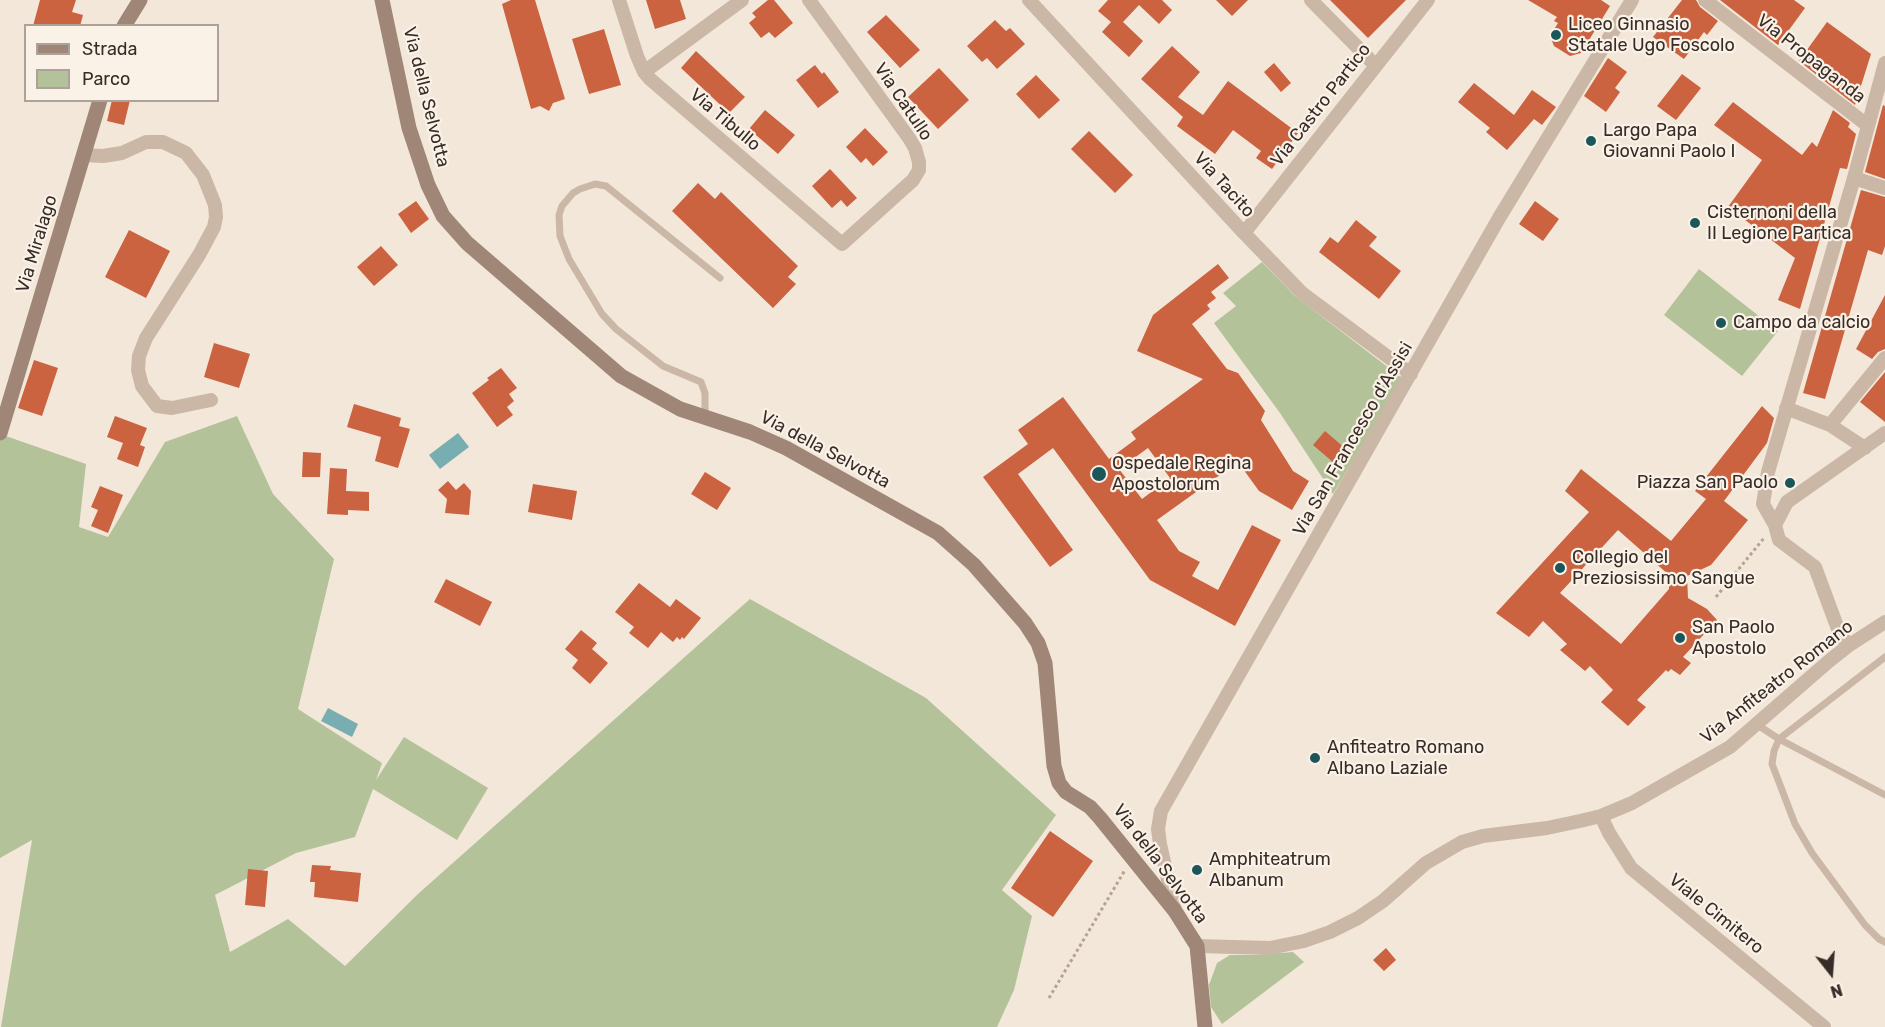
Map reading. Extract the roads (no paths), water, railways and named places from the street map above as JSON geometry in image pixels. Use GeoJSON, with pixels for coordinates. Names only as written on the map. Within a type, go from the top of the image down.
{"type":"FeatureCollection","features":[{"type":"Feature","properties":{"kind":"street"},"geometry":{"type":"LineString","coordinates":[[125,24],[140,0]]}},
{"type":"Feature","properties":{"kind":"street","name":"Via della Selvotta"},"geometry":{"type":"LineString","coordinates":[[382,0],[410,128],[428,185],[440,210],[450,224],[467,243],[611,369],[680,409],[750,432],[786,448],[927,526],[974,565],[1025,623],[1043,653],[1054,766],[1061,786],[1070,795],[1096,812],[1175,911],[1197,946]]}},
{"type":"Feature","properties":{"kind":"street","name":"Via Tibullo"},"geometry":{"type":"LineString","coordinates":[[619,0],[644,72],[656,85],[842,244]]}},
{"type":"Feature","properties":{"kind":"street"},"geometry":{"type":"LineString","coordinates":[[644,72],[742,0]]}},
{"type":"Feature","properties":{"kind":"street","name":"Via Catullo"},"geometry":{"type":"LineString","coordinates":[[809,0],[909,138],[919,162],[919,170],[913,180],[842,244]]}},
{"type":"Feature","properties":{"kind":"street","name":"Via Tacito"},"geometry":{"type":"LineString","coordinates":[[1029,0],[1244,234],[1302,293],[1411,374]]}},
{"type":"Feature","properties":{"kind":"street"},"geometry":{"type":"LineString","coordinates":[[1311,0],[1375,65]]}},
{"type":"Feature","properties":{"kind":"street","name":"Via Castro Partico"},"geometry":{"type":"LineString","coordinates":[[1244,234],[1428,0]]}},
{"type":"Feature","properties":{"kind":"street","name":"Via San Francesco d'Assisi"},"geometry":{"type":"LineString","coordinates":[[1175,911],[1160,844],[1158,829],[1161,811],[1499,218],[1632,0]]}},
{"type":"Feature","properties":{"kind":"street","name":"Via Propaganda"},"geometry":{"type":"LineString","coordinates":[[1705,0],[1867,125]]}},
{"type":"Feature","properties":{"kind":"street"},"geometry":{"type":"LineString","coordinates":[[1848,646],[1838,629],[1815,567],[1779,540],[1775,525],[1763,504],[1768,472],[1854,178],[1885,63]]}},
{"type":"Feature","properties":{"kind":"street","name":"Via Miralago"},"geometry":{"type":"LineString","coordinates":[[0,433],[99,102]]}},
{"type":"Feature","properties":{"kind":"street"},"geometry":{"type":"LineString","coordinates":[[84,156],[122,153],[146,142],[163,142],[186,153],[203,175],[215,206],[214,227],[199,255],[146,338],[139,356],[138,370],[142,386],[157,406],[172,408],[212,400]]}},
{"type":"Feature","properties":{"kind":"street"},"geometry":{"type":"LineString","coordinates":[[1854,178],[1885,188]]}},
{"type":"Feature","properties":{"kind":"street"},"geometry":{"type":"LineString","coordinates":[[1830,425],[1885,357]]}},
{"type":"Feature","properties":{"kind":"street"},"geometry":{"type":"LineString","coordinates":[[1786,408],[1830,425],[1865,448]]}},
{"type":"Feature","properties":{"kind":"street"},"geometry":{"type":"LineString","coordinates":[[1775,525],[1787,502],[1885,433]]}},
{"type":"Feature","properties":{"kind":"street","name":"Via Anfiteatro Romano"},"geometry":{"type":"LineString","coordinates":[[1197,946],[1270,948],[1304,941],[1330,932],[1358,918],[1383,901],[1426,863],[1462,842],[1483,836],[1547,828],[1602,816],[1632,803],[1730,747],[1848,646],[1885,622]]}},
{"type":"Feature","properties":{"kind":"street","name":"Viale Cimitero"},"geometry":{"type":"LineString","coordinates":[[1602,816],[1609,833],[1631,868],[1824,1027]]}},
{"type":"Feature","properties":{"kind":"street"},"geometry":{"type":"LineString","coordinates":[[1197,946],[1205,1027]]}},
{"type":"Feature","properties":{"kind":"lane"},"geometry":{"type":"LineString","coordinates":[[705,418],[705,393],[701,382],[663,366],[616,329],[602,314],[569,259],[563,244],[559,226],[562,206],[573,193],[580,189],[595,184],[606,186],[720,278]]}},
{"type":"Feature","properties":{"kind":"lane"},"geometry":{"type":"LineString","coordinates":[[1885,657],[1779,739],[1772,764],[1796,824],[1812,853],[1865,925],[1885,942]]}},
{"type":"Feature","properties":{"kind":"lane"},"geometry":{"type":"LineString","coordinates":[[1756,724],[1779,739],[1885,795]]}},
{"type":"Feature","properties":{"kind":"water"},"geometry":{"type":"Polygon","coordinates":[[[458,433],[469,447],[440,469],[429,455],[458,433]]]}},
{"type":"Feature","properties":{"kind":"water"},"geometry":{"type":"Polygon","coordinates":[[[328,708],[358,724],[352,737],[321,721],[328,708]]]}},
{"type":"Feature","properties":{"kind":"place","name":"Liceo Ginnasio Statale Ugo Foscolo"},"geometry":{"type":"Point","coordinates":[1556,35]}},
{"type":"Feature","properties":{"kind":"place","name":"Largo Papa Giovanni Paolo I"},"geometry":{"type":"Point","coordinates":[1591,141]}},
{"type":"Feature","properties":{"kind":"place","name":"Cisternoni della II Legione Partica"},"geometry":{"type":"Point","coordinates":[1695,223]}},
{"type":"Feature","properties":{"kind":"place","name":"Campo da calcio"},"geometry":{"type":"Point","coordinates":[1721,323]}},
{"type":"Feature","properties":{"kind":"place","name":"Ospedale Regina Apostolorum"},"geometry":{"type":"Point","coordinates":[1099,474]}},
{"type":"Feature","properties":{"kind":"place","name":"Piazza San Paolo"},"geometry":{"type":"Point","coordinates":[1790,483]}},
{"type":"Feature","properties":{"kind":"place","name":"Collegio del Preziosissimo Sangue"},"geometry":{"type":"Point","coordinates":[1560,568]}},
{"type":"Feature","properties":{"kind":"place","name":"San Paolo Apostolo"},"geometry":{"type":"Point","coordinates":[1680,638]}},
{"type":"Feature","properties":{"kind":"place","name":"Anfiteatro Romano Albano Laziale"},"geometry":{"type":"Point","coordinates":[1315,758]}},
{"type":"Feature","properties":{"kind":"place","name":"Amphiteatrum Albanum"},"geometry":{"type":"Point","coordinates":[1197,870]}}]}
